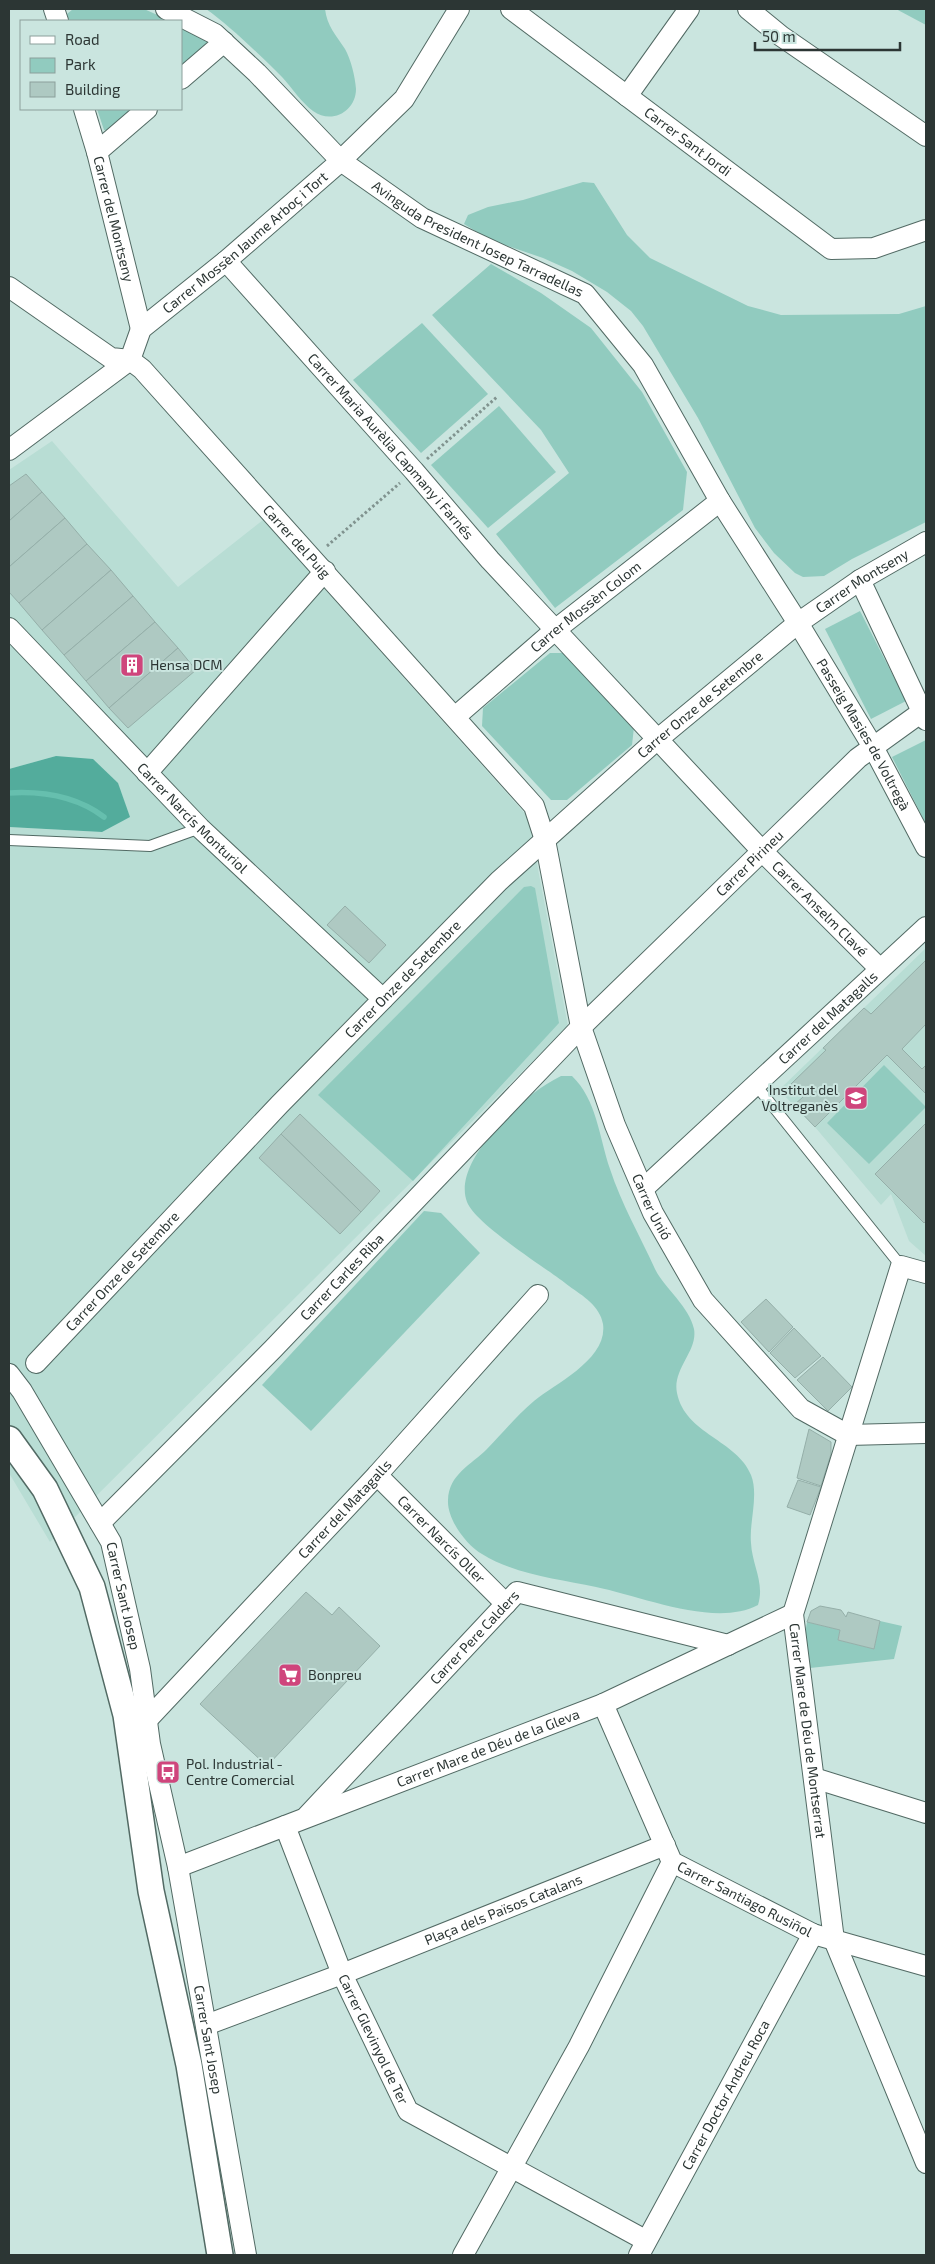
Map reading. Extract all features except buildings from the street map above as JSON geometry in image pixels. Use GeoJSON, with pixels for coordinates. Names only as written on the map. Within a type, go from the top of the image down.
{"type":"FeatureCollection","features":[{"type":"Feature","properties":{"kind":"street","name":"Avinguda President Josep Tarradellas"},"geometry":{"type":"LineString","coordinates":[[166,9],[215,34],[257,72],[341,161],[422,218],[585,294],[644,365],[720,501],[798,623]]}},
{"type":"Feature","properties":{"kind":"street","name":"Carrer Mossèn Jaume Arboç i Tort"},"geometry":{"type":"LineString","coordinates":[[141,329],[226,261],[341,161],[404,99],[459,9]]}},
{"type":"Feature","properties":{"kind":"street","name":"Carrer Sant Jordi"},"geometry":{"type":"LineString","coordinates":[[511,9],[831,249],[874,248],[926,230]]}},
{"type":"Feature","properties":{"kind":"street"},"geometry":{"type":"LineString","coordinates":[[627,96],[689,9]]}},
{"type":"Feature","properties":{"kind":"street"},"geometry":{"type":"LineString","coordinates":[[748,9],[781,36],[926,136]]}},
{"type":"Feature","properties":{"kind":"street"},"geometry":{"type":"LineString","coordinates":[[182,78],[224,42]]}},
{"type":"Feature","properties":{"kind":"street","name":"Carrer del Montseny"},"geometry":{"type":"LineString","coordinates":[[84,110],[97,152],[141,329]]}},
{"type":"Feature","properties":{"kind":"street"},"geometry":{"type":"LineString","coordinates":[[97,152],[146,110]]}},
{"type":"Feature","properties":{"kind":"street","name":"Carrer Maria Aurèlia Capmany i Farnés"},"geometry":{"type":"LineString","coordinates":[[226,261],[414,471],[490,560],[555,630]]}},
{"type":"Feature","properties":{"kind":"street","name":"Carrer del Puig"},"geometry":{"type":"LineString","coordinates":[[9,287],[111,358],[130,360],[142,369],[534,806],[545,840]]}},
{"type":"Feature","properties":{"kind":"street"},"geometry":{"type":"LineString","coordinates":[[9,450],[130,360],[141,329]]}},
{"type":"Feature","properties":{"kind":"street","name":"Carrer Mossèn Colom"},"geometry":{"type":"LineString","coordinates":[[455,717],[555,630],[720,501]]}},
{"type":"Feature","properties":{"kind":"street","name":"Carrer Montseny"},"geometry":{"type":"LineString","coordinates":[[798,623],[860,580],[926,542]]}},
{"type":"Feature","properties":{"kind":"street"},"geometry":{"type":"LineString","coordinates":[[147,773],[325,571]]}},
{"type":"Feature","properties":{"kind":"street"},"geometry":{"type":"LineString","coordinates":[[860,580],[925,714]]}},
{"type":"Feature","properties":{"kind":"street","name":"Carrer Onze de Setembre"},"geometry":{"type":"LineString","coordinates":[[15,1397],[36,1364],[279,1106],[499,881],[658,739],[798,623]]}},
{"type":"Feature","properties":{"kind":"street","name":"Passeig Masies de Voltregà"},"geometry":{"type":"LineString","coordinates":[[798,623],[873,747],[926,847]]}},
{"type":"Feature","properties":{"kind":"street","name":"Carrer Narcís Monturiol"},"geometry":{"type":"LineString","coordinates":[[9,628],[200,828],[383,999]]}},
{"type":"Feature","properties":{"kind":"street","name":"Carrer Anselm Clavé"},"geometry":{"type":"LineString","coordinates":[[555,630],[762,851],[879,968]]}},
{"type":"Feature","properties":{"kind":"street","name":"Carrer Pirineu"},"geometry":{"type":"LineString","coordinates":[[581,1027],[858,758],[925,714]]}},
{"type":"Feature","properties":{"kind":"street","name":"Carrer Unió"},"geometry":{"type":"LineString","coordinates":[[545,840],[581,1027],[615,1125],[653,1213],[704,1300],[801,1410],[848,1435],[926,1434]]}},
{"type":"Feature","properties":{"kind":"street","name":"Carrer del Matagalls"},"geometry":{"type":"LineString","coordinates":[[643,1190],[879,968],[926,927]]}},
{"type":"Feature","properties":{"kind":"street","name":"Carrer Carles Riba"},"geometry":{"type":"LineString","coordinates":[[100,1523],[273,1349],[581,1027]]}},
{"type":"Feature","properties":{"kind":"street"},"geometry":{"type":"LineString","coordinates":[[901,1266],[926,1273]]}},
{"type":"Feature","properties":{"kind":"street","name":"Carrer Mare de Déu de Montserrat"},"geometry":{"type":"LineString","coordinates":[[901,1266],[793,1614],[834,1940],[926,2163]]}},
{"type":"Feature","properties":{"kind":"street","name":"Carrer del Matagalls"},"geometry":{"type":"LineString","coordinates":[[147,1720],[377,1475],[538,1295]]}},
{"type":"Feature","properties":{"kind":"street"},"geometry":{"type":"LineString","coordinates":[[9,1370],[36,1364]]}},
{"type":"Feature","properties":{"kind":"street","name":"Carrer Sant Josep"},"geometry":{"type":"LineString","coordinates":[[9,1374],[15,1397],[111,1542],[140,1669],[147,1720],[178,1867],[206,2025],[216,2095],[246,2255]]}},
{"type":"Feature","properties":{"kind":"street"},"geometry":{"type":"LineString","coordinates":[[9,1439],[45,1489],[92,1587],[126,1715],[151,1891],[189,2065],[220,2255]]}},
{"type":"Feature","properties":{"kind":"street","name":"Carrer Narcís Oller"},"geometry":{"type":"LineString","coordinates":[[377,1475],[506,1604]]}},
{"type":"Feature","properties":{"kind":"street","name":"Carrer Pere Calders"},"geometry":{"type":"LineString","coordinates":[[294,1823],[517,1592],[728,1645]]}},
{"type":"Feature","properties":{"kind":"street","name":"Carrer Mare de Déu de la Gleva"},"geometry":{"type":"LineString","coordinates":[[178,1867],[603,1704],[793,1614]]}},
{"type":"Feature","properties":{"kind":"street"},"geometry":{"type":"LineString","coordinates":[[463,2255],[579,2046],[668,1853],[603,1704]]}},
{"type":"Feature","properties":{"kind":"street"},"geometry":{"type":"LineString","coordinates":[[814,1778],[926,1814]]}},
{"type":"Feature","properties":{"kind":"street","name":"Carrer Sant Josep"},"geometry":{"type":"LineString","coordinates":[[168,1823],[165,1873],[182,1964],[193,2040],[189,2065]]}},
{"type":"Feature","properties":{"kind":"street","name":"Carrer Glevinyol de Ter"},"geometry":{"type":"LineString","coordinates":[[294,1823],[342,1974],[408,2112],[511,2168],[642,2248]]}},
{"type":"Feature","properties":{"kind":"street","name":"Carrer Santiago Rusiñol"},"geometry":{"type":"LineString","coordinates":[[668,1853],[813,1934],[926,1966]]}},
{"type":"Feature","properties":{"kind":"street","name":"Plaça dels Països Catalans"},"geometry":{"type":"LineString","coordinates":[[206,2025],[668,1853]]}},
{"type":"Feature","properties":{"kind":"street","name":"Carrer Doctor Andreu Roca"},"geometry":{"type":"LineString","coordinates":[[642,2248],[813,1934]]}},
{"type":"Feature","properties":{"kind":"lane"},"geometry":{"type":"LineString","coordinates":[[9,840],[150,846],[200,828]]}},
{"type":"Feature","properties":{"kind":"lane"},"geometry":{"type":"LineString","coordinates":[[755,1084],[901,1266]]}},
{"type":"Feature","properties":{"kind":"shaded area"},"geometry":{"type":"Polygon","coordinates":[[[52,441],[178,587],[263,520],[528,817],[568,1026],[50,1542],[9,1473],[9,827],[102,832],[56,756],[9,769],[9,470],[52,441]]]}},
{"type":"Feature","properties":{"kind":"shaded area","name":"Institut del Voltreganès"},"geometry":{"type":"Polygon","coordinates":[[[926,948],[926,1256],[909,1241],[891,1194],[881,1205],[815,1127],[779,1090],[926,948]]]}},
{"type":"Feature","properties":{"kind":"green space"},"geometry":{"type":"Polygon","coordinates":[[[73,9],[144,9],[169,20],[69,20],[67,14],[73,9]]]}},
{"type":"Feature","properties":{"kind":"green space"},"geometry":{"type":"Polygon","coordinates":[[[206,9],[325,9],[330,25],[345,49],[352,68],[356,89],[352,104],[342,113],[335,116],[328,117],[313,111],[255,51],[206,9]]]}},
{"type":"Feature","properties":{"kind":"green space"},"geometry":{"type":"Polygon","coordinates":[[[896,9],[926,9],[926,25],[896,9]]]}},
{"type":"Feature","properties":{"kind":"green space"},"geometry":{"type":"Polygon","coordinates":[[[182,26],[207,39],[209,46],[182,70],[182,26]]]}},
{"type":"Feature","properties":{"kind":"green space"},"geometry":{"type":"Polygon","coordinates":[[[97,110],[137,110],[113,131],[104,130],[97,110]]]}},
{"type":"Feature","properties":{"kind":"green space"},"geometry":{"type":"Polygon","coordinates":[[[583,182],[594,183],[627,235],[650,258],[748,306],[781,315],[899,314],[926,306],[926,522],[852,559],[824,576],[803,577],[795,573],[774,553],[755,528],[698,418],[643,326],[631,311],[607,292],[572,271],[543,258],[490,240],[464,224],[468,215],[488,207],[523,200],[583,182]]]}},
{"type":"Feature","properties":{"kind":"green space"},"geometry":{"type":"Polygon","coordinates":[[[491,264],[541,293],[591,328],[642,392],[687,472],[683,510],[555,608],[496,534],[569,473],[541,430],[432,315],[491,264]]]}},
{"type":"Feature","properties":{"kind":"green space"},"geometry":{"type":"Polygon","coordinates":[[[422,323],[488,394],[421,453],[353,380],[422,323]]]}},
{"type":"Feature","properties":{"kind":"green space"},"geometry":{"type":"Polygon","coordinates":[[[499,406],[556,472],[488,528],[431,465],[499,406]]]}},
{"type":"Feature","properties":{"kind":"green space"},"geometry":{"type":"Polygon","coordinates":[[[860,611],[906,701],[871,719],[825,629],[860,611]]]}},
{"type":"Feature","properties":{"kind":"green space"},"geometry":{"type":"Polygon","coordinates":[[[550,653],[568,653],[634,727],[632,745],[567,800],[551,800],[482,726],[483,708],[550,653]]]}},
{"type":"Feature","properties":{"kind":"green space"},"geometry":{"type":"Polygon","coordinates":[[[926,740],[926,824],[892,757],[926,740]]]}},
{"type":"Feature","properties":{"kind":"green space"},"geometry":{"type":"Polygon","coordinates":[[[56,756],[93,759],[118,783],[130,817],[102,832],[9,827],[9,769],[56,756]]]}},
{"type":"Feature","properties":{"kind":"green space"},"geometry":{"type":"Polygon","coordinates":[[[531,886],[535,888],[559,1023],[413,1181],[318,1095],[524,887],[531,886]]]}},
{"type":"Feature","properties":{"kind":"green space"},"geometry":{"type":"Polygon","coordinates":[[[884,1065],[926,1107],[869,1164],[827,1123],[884,1065]]]}},
{"type":"Feature","properties":{"kind":"green space"},"geometry":{"type":"Polygon","coordinates":[[[561,1076],[572,1076],[587,1096],[614,1182],[625,1207],[655,1269],[682,1305],[694,1329],[692,1345],[676,1384],[682,1407],[700,1428],[735,1453],[751,1475],[754,1500],[751,1543],[760,1589],[758,1605],[741,1611],[721,1613],[700,1612],[523,1572],[495,1561],[476,1550],[459,1531],[451,1515],[448,1500],[449,1491],[452,1483],[462,1471],[487,1449],[527,1407],[579,1369],[597,1348],[602,1337],[603,1324],[595,1307],[484,1222],[473,1212],[465,1194],[466,1177],[469,1169],[486,1141],[520,1104],[561,1076]]]}},
{"type":"Feature","properties":{"kind":"green space"},"geometry":{"type":"Polygon","coordinates":[[[424,1211],[441,1213],[480,1253],[311,1431],[262,1385],[424,1211]]]}},
{"type":"Feature","properties":{"kind":"green space"},"geometry":{"type":"Polygon","coordinates":[[[880,1621],[902,1626],[894,1659],[810,1668],[805,1634],[807,1622],[840,1630],[838,1640],[874,1649],[880,1621]]]}},
{"type":"Feature","properties":{"kind":"waterway"},"geometry":{"type":"LineString","coordinates":[[9,793],[59,796],[82,804],[104,817]]}},
{"type":"Feature","properties":{"kind":"place","name":"Hensa DCM"},"geometry":{"type":"Point","coordinates":[132,665]}},
{"type":"Feature","properties":{"kind":"place","name":"Institut del Voltreganès"},"geometry":{"type":"Point","coordinates":[856,1098]}},
{"type":"Feature","properties":{"kind":"place","name":"Bonpreu"},"geometry":{"type":"Point","coordinates":[290,1675]}},
{"type":"Feature","properties":{"kind":"place","name":"Pol. Industrial - Centre Comercial"},"geometry":{"type":"Point","coordinates":[168,1772]}}]}
